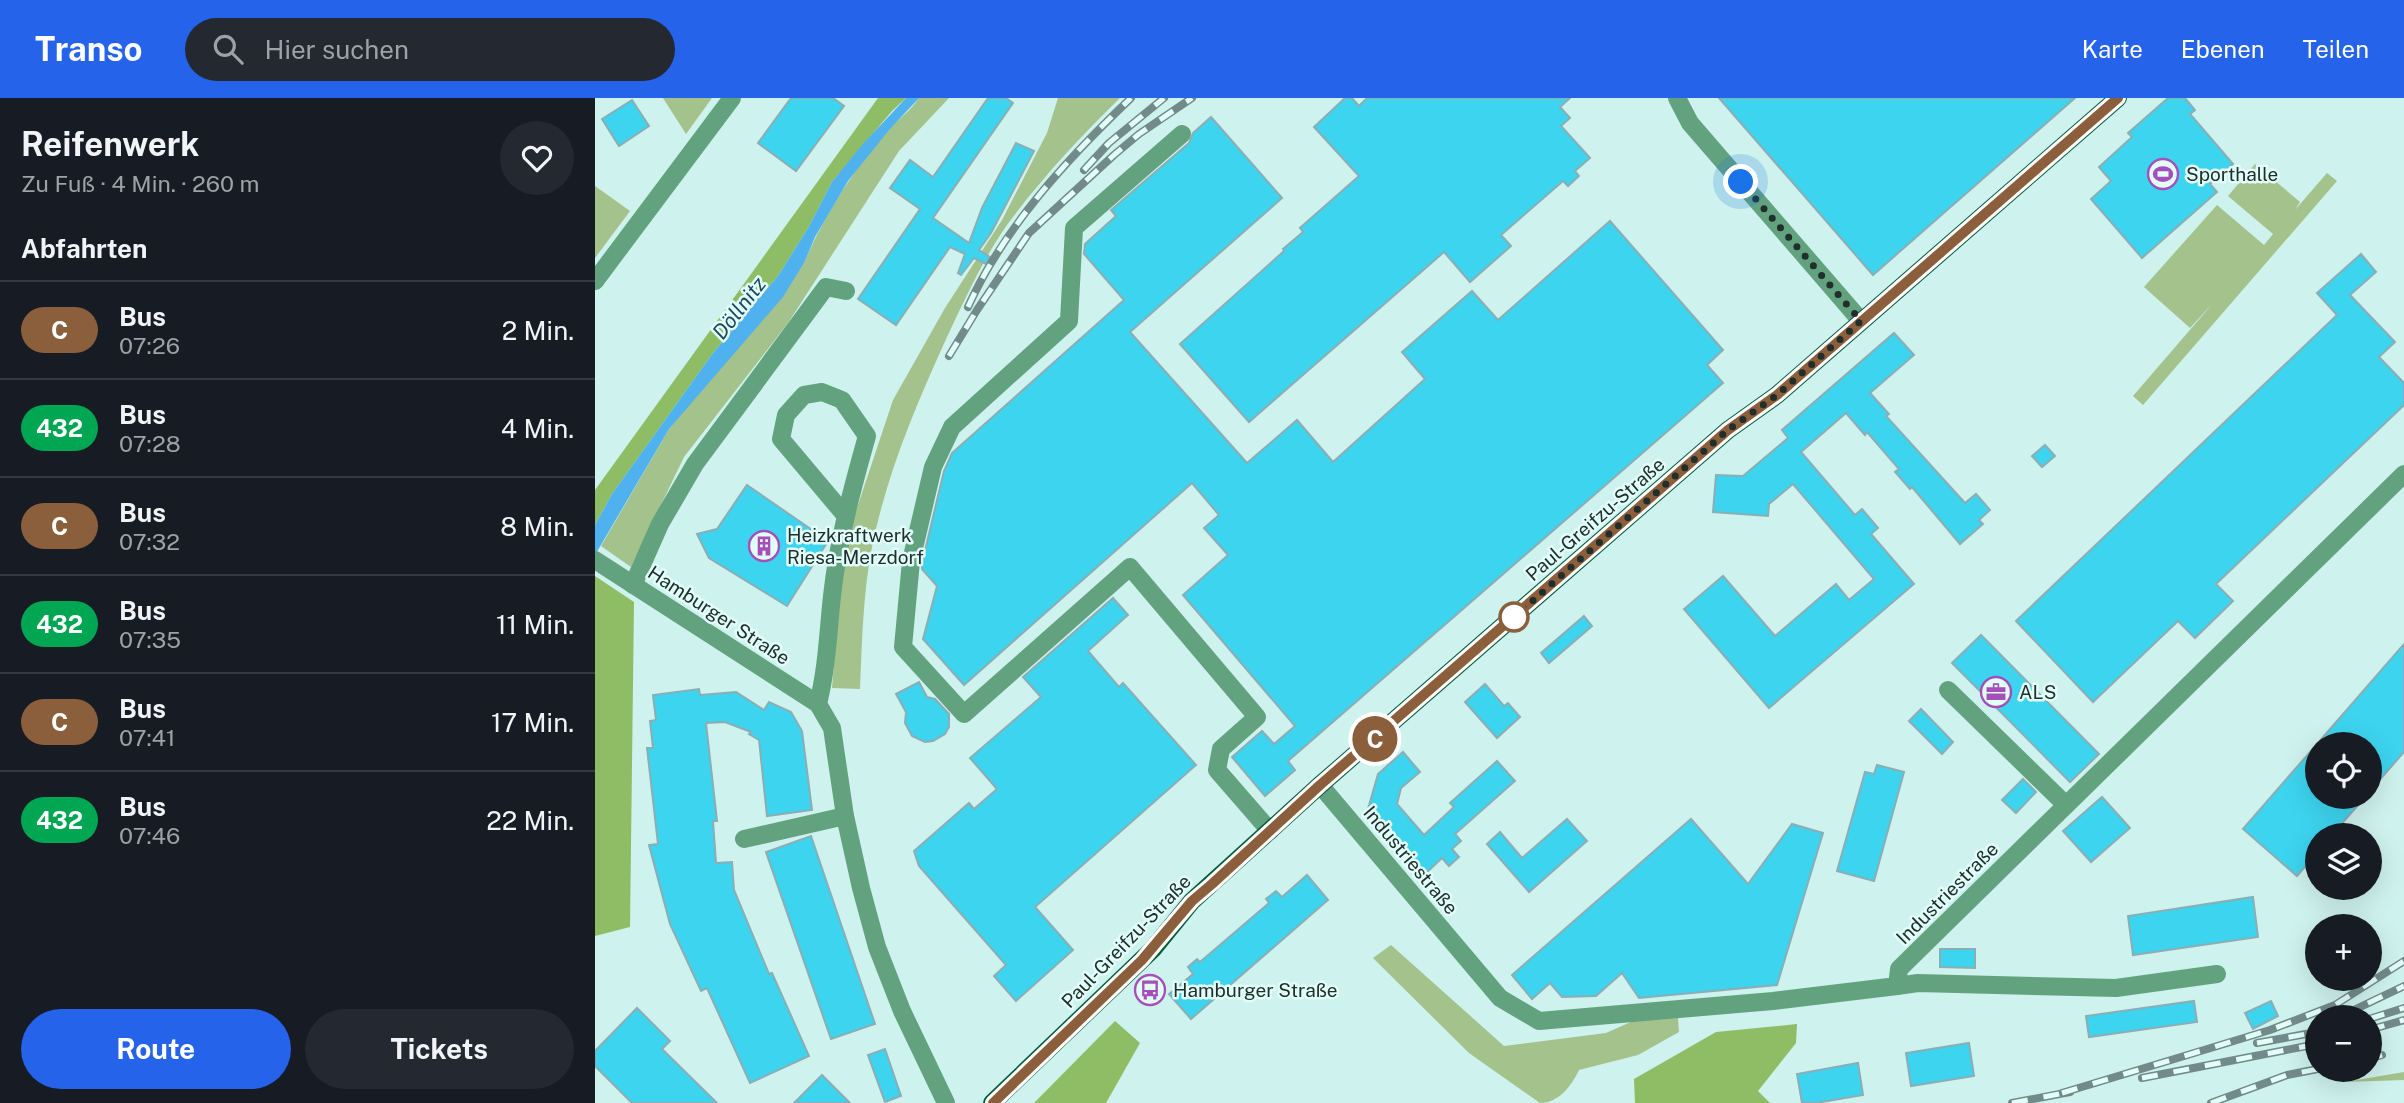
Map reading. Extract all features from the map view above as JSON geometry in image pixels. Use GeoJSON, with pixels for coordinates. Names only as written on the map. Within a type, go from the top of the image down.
{"type":"FeatureCollection","features":[{"type":"Feature","properties":{"kind":"main road","name":"Paul-Greifzu-Straße"},"geometry":{"type":"LineString","coordinates":[[992,1103],[1138,963],[1192,901],[1320,785],[1728,430],[1777,395],[2118,98]]}},
{"type":"Feature","properties":{"kind":"street"},"geometry":{"type":"LineString","coordinates":[[595,281],[732,98]]}},
{"type":"Feature","properties":{"kind":"street"},"geometry":{"type":"LineString","coordinates":[[1677,98],[1690,123],[1861,321]]}},
{"type":"Feature","properties":{"kind":"street"},"geometry":{"type":"LineString","coordinates":[[1182,134],[1074,228],[1069,321],[952,427],[933,467],[911,561],[903,647],[964,714],[1130,567],[1257,718],[1221,749],[1217,771],[1270,831]]}},
{"type":"Feature","properties":{"kind":"street"},"geometry":{"type":"LineString","coordinates":[[627,581],[695,464],[826,287],[846,291]]}},
{"type":"Feature","properties":{"kind":"street"},"geometry":{"type":"LineString","coordinates":[[845,515],[781,439],[786,415],[804,395],[823,392],[842,400],[867,436],[845,515],[832,595],[826,674],[818,704],[832,728],[845,816],[877,947],[902,1011],[946,1103]]}},
{"type":"Feature","properties":{"kind":"street","name":"Industriestraße"},"geometry":{"type":"LineString","coordinates":[[1320,785],[1500,998],[1539,1021],[1773,1001],[1897,986],[1899,970],[2404,474]]}},
{"type":"Feature","properties":{"kind":"street","name":"Hamburger Straße"},"geometry":{"type":"LineString","coordinates":[[595,560],[818,704]]}},
{"type":"Feature","properties":{"kind":"street"},"geometry":{"type":"LineString","coordinates":[[1948,690],[2066,805]]}},
{"type":"Feature","properties":{"kind":"street"},"geometry":{"type":"LineString","coordinates":[[744,839],[845,816]]}},
{"type":"Feature","properties":{"kind":"street"},"geometry":{"type":"LineString","coordinates":[[1897,986],[1917,983],[2116,988],[2217,974]]}},
{"type":"Feature","properties":{"kind":"green space"},"geometry":{"type":"Polygon","coordinates":[[[663,98],[712,98],[686,134],[663,98]]]}},
{"type":"Feature","properties":{"kind":"green space"},"geometry":{"type":"Polygon","coordinates":[[[878,98],[906,98],[832,182],[808,228],[778,276],[713,353],[612,494],[595,525],[595,490],[878,98]]]}},
{"type":"Feature","properties":{"kind":"green space"},"geometry":{"type":"Polygon","coordinates":[[[919,98],[949,98],[899,151],[788,323],[684,457],[631,567],[601,546],[669,429],[805,261],[831,208],[864,159],[919,98]]]}},
{"type":"Feature","properties":{"kind":"green space"},"geometry":{"type":"Polygon","coordinates":[[[1058,98],[1120,98],[1061,159],[1020,208],[990,252],[968,294],[914,414],[894,466],[878,520],[863,618],[860,689],[832,688],[843,550],[893,400],[945,308],[1002,220],[1047,133],[1058,98]]]}},
{"type":"Feature","properties":{"kind":"green space"},"geometry":{"type":"Polygon","coordinates":[[[2255,164],[2300,202],[2295,210],[2327,173],[2337,181],[2143,405],[2133,396],[2214,302],[2190,328],[2144,287],[2217,205],[2264,245],[2273,234],[2228,196],[2255,164]]]}},
{"type":"Feature","properties":{"kind":"green space"},"geometry":{"type":"Polygon","coordinates":[[[595,186],[630,211],[595,258],[595,186]]]}},
{"type":"Feature","properties":{"kind":"green space"},"geometry":{"type":"Polygon","coordinates":[[[595,576],[634,602],[630,927],[595,936],[595,576]]]}},
{"type":"Feature","properties":{"kind":"green space"},"geometry":{"type":"Polygon","coordinates":[[[1391,945],[1504,1046],[1606,1033],[1633,1021],[1678,1018],[1679,1032],[1638,1055],[1579,1070],[1559,1097],[1540,1103],[1469,1053],[1373,958],[1391,945]]]}},
{"type":"Feature","properties":{"kind":"green space"},"geometry":{"type":"Polygon","coordinates":[[[1115,1021],[1140,1043],[1106,1103],[1034,1103],[1115,1021]]]}},
{"type":"Feature","properties":{"kind":"green space"},"geometry":{"type":"Polygon","coordinates":[[[1797,1024],[1796,1043],[1758,1091],[1770,1103],[1635,1103],[1634,1079],[1716,1032],[1797,1024]]]}},
{"type":"Feature","properties":{"kind":"green space"},"geometry":{"type":"Polygon","coordinates":[[[2404,1072],[2404,1080],[2382,1081],[2382,1076],[2404,1072]]]}},
{"type":"Feature","properties":{"kind":"water"},"geometry":{"type":"Polygon","coordinates":[[[906,98],[919,98],[848,181],[783,297],[669,429],[595,555],[595,525],[612,494],[713,353],[778,276],[808,228],[832,182],[906,98]]]}},
{"type":"Feature","properties":{"kind":"building"},"geometry":{"type":"Polygon","coordinates":[[[791,98],[833,98],[844,106],[796,171],[758,143],[791,98]]]}},
{"type":"Feature","properties":{"kind":"building"},"geometry":{"type":"Polygon","coordinates":[[[988,98],[1006,98],[1013,103],[933,218],[969,243],[982,208],[1016,143],[1034,151],[991,233],[979,250],[990,257],[986,264],[974,258],[961,275],[958,273],[965,254],[950,247],[896,325],[858,299],[920,209],[890,188],[910,160],[933,177],[988,98]]]}},
{"type":"Feature","properties":{"kind":"building"},"geometry":{"type":"Polygon","coordinates":[[[1345,98],[1352,98],[1359,106],[1367,98],[1570,98],[1560,107],[1570,118],[1561,126],[1590,158],[1575,171],[1579,176],[1568,186],[1563,181],[1501,235],[1511,246],[1470,282],[1444,252],[1249,422],[1180,344],[1284,251],[1283,249],[1303,232],[1300,228],[1359,176],[1314,127],[1345,98]]]}},
{"type":"Feature","properties":{"kind":"building"},"geometry":{"type":"Polygon","coordinates":[[[1719,98],[2075,98],[1873,275],[1719,98]]]}},
{"type":"Feature","properties":{"kind":"building","name":"Sporthalle"},"geometry":{"type":"Polygon","coordinates":[[[2168,98],[2185,98],[2195,110],[2190,114],[2233,164],[2210,184],[2217,192],[2142,258],[2091,199],[2111,181],[2099,167],[2132,137],[2128,133],[2168,98]]]}},
{"type":"Feature","properties":{"kind":"building"},"geometry":{"type":"Polygon","coordinates":[[[632,100],[649,126],[619,146],[602,119],[632,100]]]}},
{"type":"Feature","properties":{"kind":"building"},"geometry":{"type":"Polygon","coordinates":[[[1211,117],[1282,198],[1130,332],[1247,463],[1297,420],[1333,462],[1425,379],[1402,352],[1472,291],[1498,320],[1610,221],[1723,350],[1707,365],[1723,383],[1288,761],[1295,770],[1265,796],[1232,757],[1262,731],[1274,744],[1295,726],[1183,595],[1228,555],[1204,528],[1219,515],[1192,483],[964,685],[923,639],[937,586],[922,569],[922,563],[944,471],[952,453],[1124,300],[1084,254],[1085,244],[1116,216],[1111,210],[1189,143],[1193,133],[1211,117]]]}},
{"type":"Feature","properties":{"kind":"building"},"geometry":{"type":"Polygon","coordinates":[[[2361,254],[2376,272],[2350,295],[2395,342],[2379,357],[2404,383],[2404,405],[2216,584],[2233,601],[2195,638],[2178,621],[2093,702],[2016,621],[2337,315],[2317,293],[2361,254]]]}},
{"type":"Feature","properties":{"kind":"building"},"geometry":{"type":"Polygon","coordinates":[[[1894,333],[1914,355],[1870,393],[1889,414],[1886,416],[1965,503],[1976,494],[1990,510],[1979,520],[1983,524],[1960,544],[1912,487],[1910,489],[1895,472],[1899,469],[1867,432],[1865,435],[1846,413],[1801,452],[1855,515],[1862,509],[1878,528],[1871,534],[1914,584],[1769,708],[1684,609],[1723,576],[1775,636],[1836,584],[1849,600],[1874,579],[1793,484],[1769,504],[1768,516],[1713,512],[1716,475],[1743,476],[1788,438],[1782,430],[1894,333]]]}},
{"type":"Feature","properties":{"kind":"building"},"geometry":{"type":"Polygon","coordinates":[[[2045,445],[2055,456],[2042,467],[2032,456],[2045,445]]]}},
{"type":"Feature","properties":{"kind":"building","name":"Heizkraftwerk Riesa-Merzdorf"},"geometry":{"type":"Polygon","coordinates":[[[747,485],[828,541],[787,606],[709,558],[697,534],[717,529],[747,485]]]}},
{"type":"Feature","properties":{"kind":"building"},"geometry":{"type":"Polygon","coordinates":[[[1113,598],[1128,615],[1088,651],[1119,687],[1123,683],[1196,765],[1035,907],[1073,950],[1016,1001],[994,976],[1006,965],[919,866],[914,851],[969,803],[974,809],[997,789],[970,758],[1041,697],[1023,677],[1113,598]]]}},
{"type":"Feature","properties":{"kind":"building"},"geometry":{"type":"Polygon","coordinates":[[[1584,616],[1592,626],[1549,663],[1541,653],[1584,616]]]}},
{"type":"Feature","properties":{"kind":"building"},"geometry":{"type":"Polygon","coordinates":[[[1981,635],[2099,754],[2070,782],[1952,663],[1981,635]]]}},
{"type":"Feature","properties":{"kind":"building"},"geometry":{"type":"Polygon","coordinates":[[[2404,644],[2404,752],[2382,777],[2382,732],[2327,732],[2404,644]]]}},
{"type":"Feature","properties":{"kind":"building"},"geometry":{"type":"Polygon","coordinates":[[[919,682],[927,697],[935,699],[949,714],[949,727],[945,734],[933,741],[925,742],[912,736],[905,723],[906,712],[896,694],[919,682]]]}},
{"type":"Feature","properties":{"kind":"building"},"geometry":{"type":"Polygon","coordinates":[[[1485,684],[1504,706],[1508,703],[1520,717],[1497,738],[1465,702],[1485,684]]]}},
{"type":"Feature","properties":{"kind":"building"},"geometry":{"type":"Polygon","coordinates":[[[699,689],[700,695],[736,692],[764,710],[769,702],[791,712],[802,731],[812,810],[767,816],[759,740],[749,734],[751,732],[725,722],[706,723],[717,821],[713,821],[716,863],[732,862],[734,890],[769,974],[772,973],[809,1056],[750,1083],[707,988],[701,991],[670,924],[649,845],[658,844],[647,748],[653,748],[650,721],[656,720],[653,695],[699,689]]]}},
{"type":"Feature","properties":{"kind":"building"},"geometry":{"type":"Polygon","coordinates":[[[1921,709],[1953,742],[1942,754],[1909,721],[1921,709]]]}},
{"type":"Feature","properties":{"kind":"building"},"geometry":{"type":"Polygon","coordinates":[[[1403,752],[1420,772],[1401,788],[1397,804],[1424,835],[1454,807],[1450,803],[1497,761],[1515,781],[1455,834],[1461,841],[1452,849],[1459,857],[1449,866],[1442,858],[1425,874],[1368,809],[1378,774],[1403,752]]]}},
{"type":"Feature","properties":{"kind":"building"},"geometry":{"type":"Polygon","coordinates":[[[2305,758],[2305,809],[2355,809],[2342,823],[2305,823],[2305,867],[2297,876],[2243,829],[2305,758]]]}},
{"type":"Feature","properties":{"kind":"building"},"geometry":{"type":"Polygon","coordinates":[[[1877,765],[1904,772],[1874,881],[1837,871],[1865,772],[1874,774],[1877,765]]]}},
{"type":"Feature","properties":{"kind":"building"},"geometry":{"type":"Polygon","coordinates":[[[2023,779],[2036,792],[2016,813],[2002,800],[2023,779]]]}},
{"type":"Feature","properties":{"kind":"building"},"geometry":{"type":"Polygon","coordinates":[[[2102,797],[2130,828],[2091,862],[2063,831],[2102,797]]]}},
{"type":"Feature","properties":{"kind":"building"},"geometry":{"type":"Polygon","coordinates":[[[1567,819],[1587,841],[1529,892],[1487,844],[1500,832],[1522,858],[1567,819]]]}},
{"type":"Feature","properties":{"kind":"building"},"geometry":{"type":"Polygon","coordinates":[[[1691,819],[1748,884],[1792,824],[1823,833],[1777,985],[1639,998],[1622,973],[1596,996],[1562,997],[1550,983],[1532,999],[1512,975],[1691,819]]]}},
{"type":"Feature","properties":{"kind":"building"},"geometry":{"type":"Polygon","coordinates":[[[811,836],[875,1024],[831,1039],[766,852],[811,836]]]}},
{"type":"Feature","properties":{"kind":"building"},"geometry":{"type":"Polygon","coordinates":[[[1307,875],[1328,900],[1191,1019],[1169,994],[1193,974],[1188,967],[1197,959],[1200,962],[1269,903],[1266,899],[1276,891],[1282,897],[1307,875]]]}},
{"type":"Feature","properties":{"kind":"building"},"geometry":{"type":"Polygon","coordinates":[[[2253,897],[2258,937],[2133,955],[2128,916],[2253,897]]]}},
{"type":"Feature","properties":{"kind":"building"},"geometry":{"type":"Polygon","coordinates":[[[1940,949],[1975,949],[1975,968],[1940,967],[1940,949]]]}},
{"type":"Feature","properties":{"kind":"building"},"geometry":{"type":"Polygon","coordinates":[[[2194,1001],[2197,1022],[2089,1037],[2086,1016],[2194,1001]]]}},
{"type":"Feature","properties":{"kind":"building"},"geometry":{"type":"Polygon","coordinates":[[[2271,1001],[2278,1016],[2253,1029],[2245,1013],[2271,1001]]]}},
{"type":"Feature","properties":{"kind":"building"},"geometry":{"type":"Polygon","coordinates":[[[637,1008],[670,1041],[662,1049],[717,1103],[632,1103],[595,1066],[595,1051],[637,1008]]]}},
{"type":"Feature","properties":{"kind":"building"},"geometry":{"type":"Polygon","coordinates":[[[1969,1043],[1974,1076],[1911,1086],[1906,1053],[1969,1043]]]}},
{"type":"Feature","properties":{"kind":"building"},"geometry":{"type":"Polygon","coordinates":[[[885,1049],[901,1096],[885,1102],[868,1055],[885,1049]]]}},
{"type":"Feature","properties":{"kind":"building"},"geometry":{"type":"Polygon","coordinates":[[[1858,1063],[1863,1095],[1802,1103],[1797,1074],[1858,1063]]]}},
{"type":"Feature","properties":{"kind":"building"},"geometry":{"type":"Polygon","coordinates":[[[822,1075],[850,1103],[794,1103],[822,1075]]]}},
{"type":"Feature","properties":{"kind":"railway"},"geometry":{"type":"LineString","coordinates":[[968,307],[1000,249],[1039,195],[1131,98]]}},
{"type":"Feature","properties":{"kind":"railway"},"geometry":{"type":"LineString","coordinates":[[1084,170],[1109,143],[1164,98]]}},
{"type":"Feature","properties":{"kind":"railway"},"geometry":{"type":"LineString","coordinates":[[949,356],[1029,233],[1139,134],[1192,98]]}},
{"type":"Feature","properties":{"kind":"railway"},"geometry":{"type":"LineString","coordinates":[[2062,1093],[2270,1030],[2335,1005],[2404,961]]}},
{"type":"Feature","properties":{"kind":"railway"},"geometry":{"type":"LineString","coordinates":[[2364,1005],[2404,986]]}},
{"type":"Feature","properties":{"kind":"railway"},"geometry":{"type":"LineString","coordinates":[[2382,1015],[2404,1008]]}},
{"type":"Feature","properties":{"kind":"railway"},"geometry":{"type":"LineString","coordinates":[[2382,1026],[2404,1020]]}},
{"type":"Feature","properties":{"kind":"railway"},"geometry":{"type":"LineString","coordinates":[[2257,1043],[2305,1034]]}},
{"type":"Feature","properties":{"kind":"railway"},"geometry":{"type":"LineString","coordinates":[[2142,1078],[2305,1046]]}},
{"type":"Feature","properties":{"kind":"railway"},"geometry":{"type":"LineString","coordinates":[[2211,1103],[2287,1075],[2305,1072]]}},
{"type":"Feature","properties":{"kind":"railway"},"geometry":{"type":"LineString","coordinates":[[2012,1103],[2070,1092]]}},
{"type":"Feature","properties":{"kind":"bus line","name":"C"},"geometry":{"type":"LineString","coordinates":[[993,1103],[1153,949],[1192,901],[1320,785],[1728,430],[1777,395],[2118,98]]}},
{"type":"Feature","properties":{"kind":"place","name":"Sporthalle"},"geometry":{"type":"Point","coordinates":[2163,174]}},
{"type":"Feature","properties":{"kind":"place","name":"Heizkraftwerk Riesa-Merzdorf"},"geometry":{"type":"Point","coordinates":[764,546]}},
{"type":"Feature","properties":{"kind":"place","name":"ALS"},"geometry":{"type":"Point","coordinates":[1996,692]}},
{"type":"Feature","properties":{"kind":"place","name":"Hamburger Straße"},"geometry":{"type":"Point","coordinates":[1150,990]}},
{"type":"Feature","properties":{"kind":"route"},"geometry":{"type":"LineString","coordinates":[[1514,617],[1728,430],[1777,395],[1861,321],[1741,182]]}},
{"type":"Feature","properties":{"kind":"water label","name":"Döllnitz"},"geometry":{"type":"Point","coordinates":[739,308]}}]}
